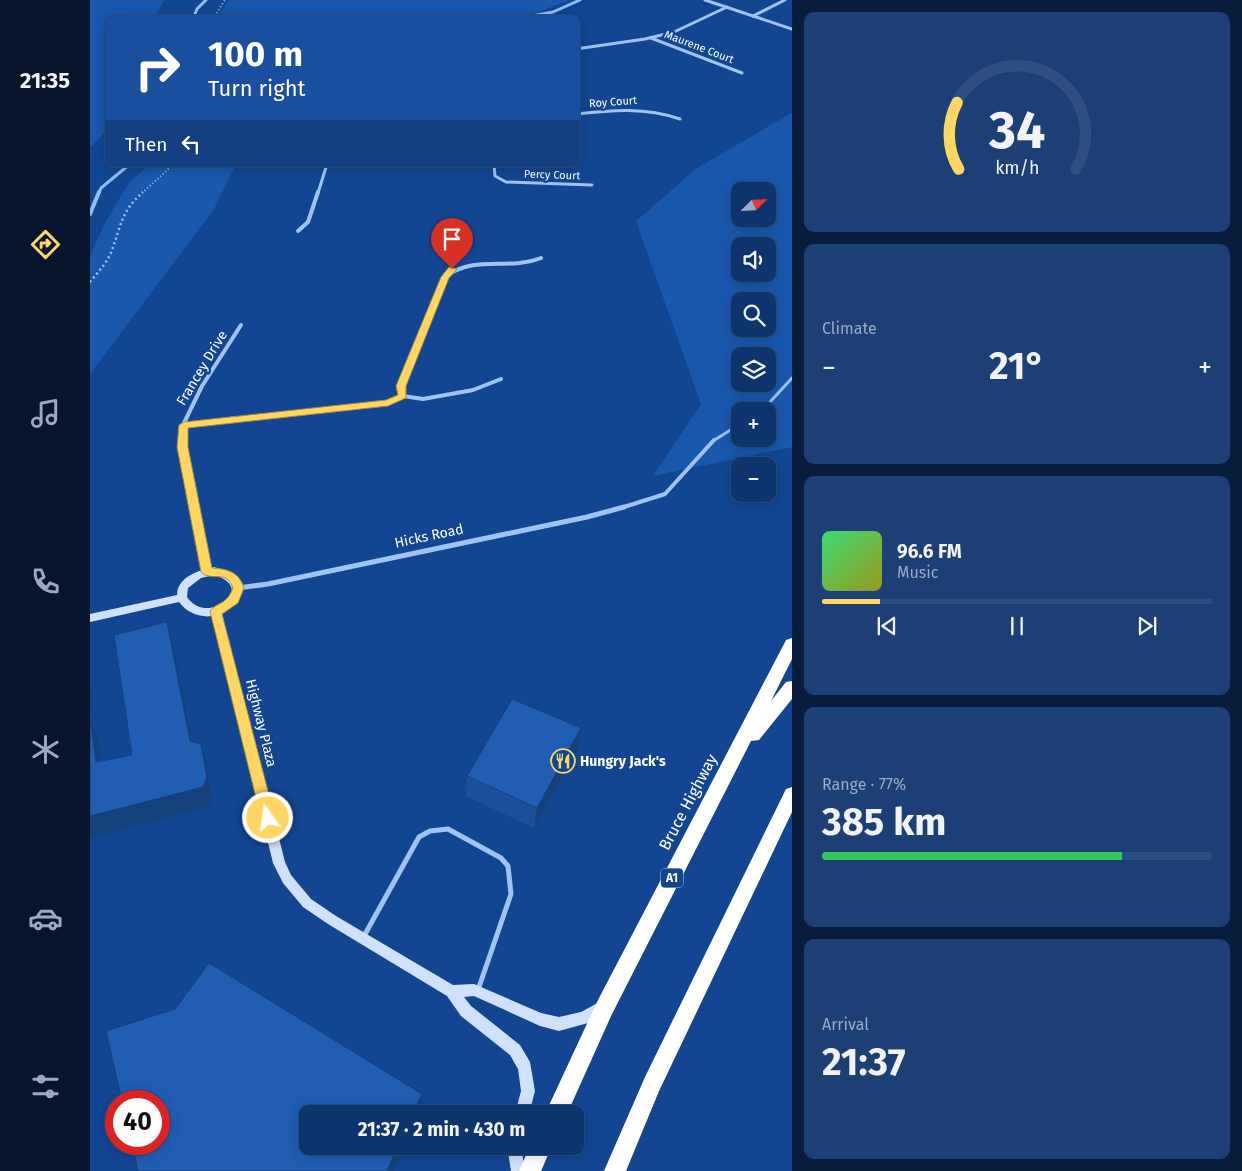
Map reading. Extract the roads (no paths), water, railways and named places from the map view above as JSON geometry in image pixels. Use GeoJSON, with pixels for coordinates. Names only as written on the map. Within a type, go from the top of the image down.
{"type":"FeatureCollection","features":[{"type":"Feature","properties":{"kind":"highway","name":"Bruce Highway"},"geometry":{"type":"LineString","coordinates":[[560,1105],[605,1006],[792,644]]}},
{"type":"Feature","properties":{"kind":"highway"},"geometry":{"type":"LineString","coordinates":[[735,757],[792,687]]}},
{"type":"Feature","properties":{"kind":"highway"},"geometry":{"type":"LineString","coordinates":[[615,1171],[652,1084],[792,794]]}},
{"type":"Feature","properties":{"kind":"highway"},"geometry":{"type":"LineString","coordinates":[[530,1171],[537,1155]]}},
{"type":"Feature","properties":{"kind":"street"},"geometry":{"type":"LineString","coordinates":[[705,0],[792,29]]}},
{"type":"Feature","properties":{"kind":"street"},"geometry":{"type":"LineString","coordinates":[[754,16],[785,0]]}},
{"type":"Feature","properties":{"kind":"street"},"geometry":{"type":"LineString","coordinates":[[580,48],[650,38],[674,32],[727,7]]}},
{"type":"Feature","properties":{"kind":"street","name":"Maurene Court"},"geometry":{"type":"LineString","coordinates":[[650,38],[742,73]]}},
{"type":"Feature","properties":{"kind":"street","name":"Roy Court"},"geometry":{"type":"LineString","coordinates":[[580,114],[643,109],[680,119]]}},
{"type":"Feature","properties":{"kind":"street"},"geometry":{"type":"LineString","coordinates":[[298,231],[308,222],[325,167]]}},
{"type":"Feature","properties":{"kind":"street"},"geometry":{"type":"LineString","coordinates":[[492,183],[499,180],[493,172],[494,167]]}},
{"type":"Feature","properties":{"kind":"street","name":"Percy Court"},"geometry":{"type":"LineString","coordinates":[[499,180],[516,183],[592,185]]}},
{"type":"Feature","properties":{"kind":"street"},"geometry":{"type":"LineString","coordinates":[[403,396],[401,386],[446,277],[452,269],[476,264],[532,262],[541,258]]}},
{"type":"Feature","properties":{"kind":"street","name":"Francey Drive"},"geometry":{"type":"LineString","coordinates":[[207,572],[182,447],[184,425],[202,386],[241,325]]}},
{"type":"Feature","properties":{"kind":"street"},"geometry":{"type":"LineString","coordinates":[[184,425],[388,403],[403,396],[423,399],[473,390],[501,379]]}},
{"type":"Feature","properties":{"kind":"street","name":"Hicks Road"},"geometry":{"type":"LineString","coordinates":[[238,588],[268,584],[586,517],[624,507]]}},
{"type":"Feature","properties":{"kind":"street"},"geometry":{"type":"LineString","coordinates":[[207,572],[223,572],[231,576],[238,588],[234,600],[225,608],[216,611],[198,612],[187,606],[182,598],[182,591],[187,582],[194,576],[207,572]]}},
{"type":"Feature","properties":{"kind":"street"},"geometry":{"type":"LineString","coordinates":[[90,618],[182,598]]}},
{"type":"Feature","properties":{"kind":"street","name":"Highway Plaza"},"geometry":{"type":"LineString","coordinates":[[216,611],[279,863],[287,879],[308,903],[332,920],[452,991],[466,1011],[515,1050],[524,1067],[528,1091],[524,1105]]}},
{"type":"Feature","properties":{"kind":"street"},"geometry":{"type":"LineString","coordinates":[[756,872],[792,808]]}},
{"type":"Feature","properties":{"kind":"street"},"geometry":{"type":"LineString","coordinates":[[452,991],[477,991],[540,1019],[559,1024],[583,1018],[605,1006]]}},
{"type":"Feature","properties":{"kind":"street"},"geometry":{"type":"LineString","coordinates":[[515,1155],[518,1171]]}},
{"type":"Feature","properties":{"kind":"lane"},"geometry":{"type":"LineString","coordinates":[[770,402],[792,378]]}},
{"type":"Feature","properties":{"kind":"lane"},"geometry":{"type":"LineString","coordinates":[[624,507],[665,494],[715,438],[731,429]]}},
{"type":"Feature","properties":{"kind":"lane"},"geometry":{"type":"LineString","coordinates":[[362,938],[419,837],[430,831],[448,829],[501,858],[508,866],[511,876],[511,894],[477,991]]}},
{"type":"Feature","properties":{"kind":"waterway"},"geometry":{"type":"LineString","coordinates":[[195,15],[197,9],[206,0]]}},
{"type":"Feature","properties":{"kind":"waterway"},"geometry":{"type":"LineString","coordinates":[[537,15],[553,12],[580,0]]}},
{"type":"Feature","properties":{"kind":"waterway"},"geometry":{"type":"LineString","coordinates":[[99,193],[101,188],[126,167]]}},
{"type":"Feature","properties":{"kind":"waterway"},"geometry":{"type":"LineString","coordinates":[[90,214],[99,192]]}},
{"type":"Feature","properties":{"kind":"place","name":"Hungry Jack's"},"geometry":{"type":"Point","coordinates":[563,761]}}]}
